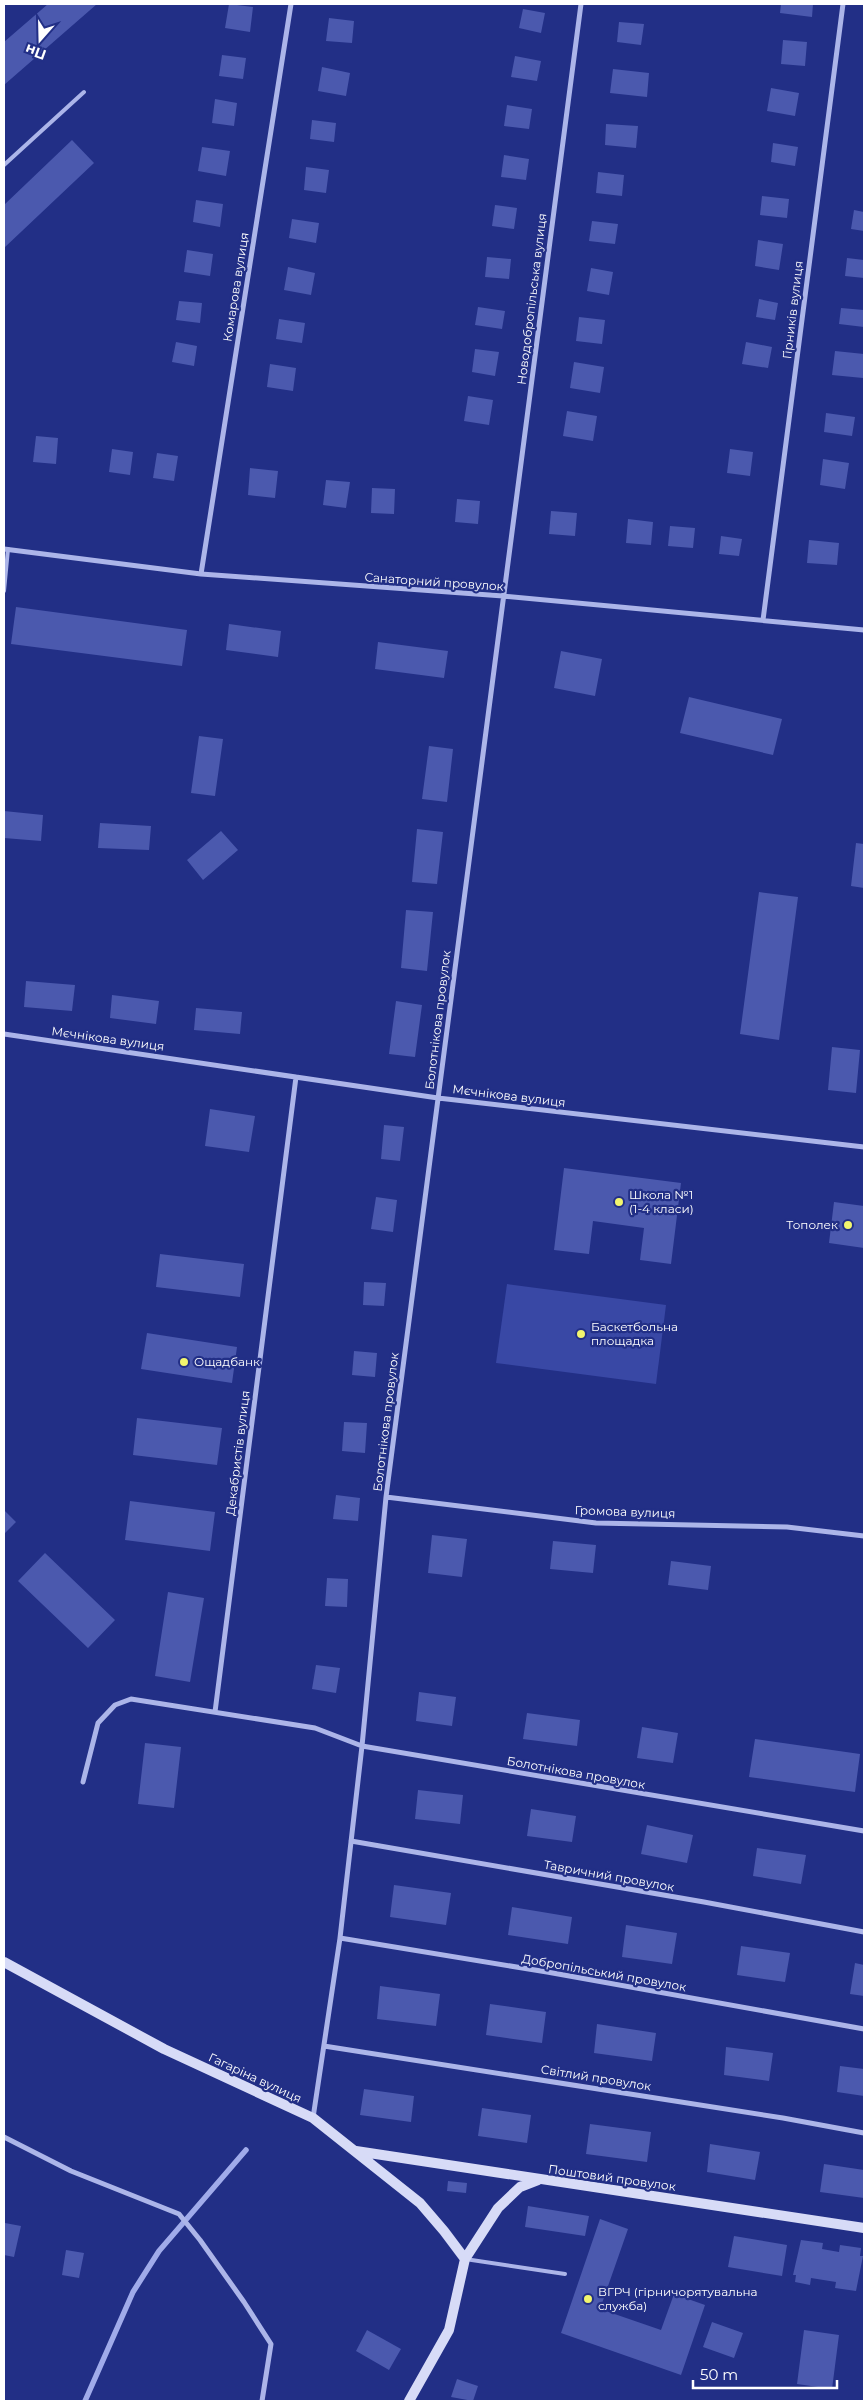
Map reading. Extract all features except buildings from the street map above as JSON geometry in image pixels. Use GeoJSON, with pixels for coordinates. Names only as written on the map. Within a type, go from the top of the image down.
{"type":"FeatureCollection","features":[{"type":"Feature","properties":{"kind":"main road","name":"Гагаріна вулиця"},"geometry":{"type":"LineString","coordinates":[[4,1962],[164,2049],[313,2118],[420,2203],[465,2259]]}},
{"type":"Feature","properties":{"kind":"main road","name":"Поштовий провулок"},"geometry":{"type":"LineString","coordinates":[[355,2151],[864,2228]]}},
{"type":"Feature","properties":{"kind":"main road"},"geometry":{"type":"LineString","coordinates":[[409,2401],[449,2330],[465,2259],[498,2208],[520,2187],[539,2180]]}},
{"type":"Feature","properties":{"kind":"street","name":"Комарова вулиця"},"geometry":{"type":"LineString","coordinates":[[201,574],[291,4]]}},
{"type":"Feature","properties":{"kind":"street","name":"Новодобропільська вулиця"},"geometry":{"type":"LineString","coordinates":[[504,596],[581,4]]}},
{"type":"Feature","properties":{"kind":"street","name":"Гірників вулиця"},"geometry":{"type":"LineString","coordinates":[[763,620],[843,4]]}},
{"type":"Feature","properties":{"kind":"street","name":"Санаторний провулок"},"geometry":{"type":"LineString","coordinates":[[6,549],[201,574],[504,596],[864,630]]}},
{"type":"Feature","properties":{"kind":"street","name":"Болотнікова провулок"},"geometry":{"type":"LineString","coordinates":[[504,596],[386,1497],[362,1746],[864,1830]]}},
{"type":"Feature","properties":{"kind":"street","name":"Мєчнікова вулиця"},"geometry":{"type":"LineString","coordinates":[[4,1034],[438,1098],[864,1147]]}},
{"type":"Feature","properties":{"kind":"street","name":"Декабристів вулиця"},"geometry":{"type":"LineString","coordinates":[[215,1712],[296,1077]]}},
{"type":"Feature","properties":{"kind":"street","name":"Громова вулиця"},"geometry":{"type":"LineString","coordinates":[[386,1497],[596,1523],[787,1527],[864,1536]]}},
{"type":"Feature","properties":{"kind":"street"},"geometry":{"type":"LineString","coordinates":[[83,1782],[98,1723],[115,1705],[131,1699],[315,1728],[362,1746],[340,1938],[313,2118]]}},
{"type":"Feature","properties":{"kind":"street","name":"Тавричний провулок"},"geometry":{"type":"LineString","coordinates":[[351,1841],[704,1902],[864,1932]]}},
{"type":"Feature","properties":{"kind":"street","name":"Добропільський провулок"},"geometry":{"type":"LineString","coordinates":[[340,1938],[547,1972],[864,2030]]}},
{"type":"Feature","properties":{"kind":"street","name":"Світлий провулок"},"geometry":{"type":"LineString","coordinates":[[324,2046],[783,2118],[864,2133]]}},
{"type":"Feature","properties":{"kind":"street"},"geometry":{"type":"LineString","coordinates":[[4,2137],[71,2171],[179,2214],[244,2302],[271,2344],[262,2401]]}},
{"type":"Feature","properties":{"kind":"lane"},"geometry":{"type":"LineString","coordinates":[[4,165],[84,92]]}},
{"type":"Feature","properties":{"kind":"lane"},"geometry":{"type":"LineString","coordinates":[[4,591],[6,549]]}},
{"type":"Feature","properties":{"kind":"lane"},"geometry":{"type":"LineString","coordinates":[[465,2259],[564,2274]]}},
{"type":"Feature","properties":{"kind":"shaded area","name":"Баскетбольна площадка"},"geometry":{"type":"Polygon","coordinates":[[[507,1284],[666,1305],[656,1384],[496,1363],[507,1284]]]}},
{"type":"Feature","properties":{"kind":"waterway"},"geometry":{"type":"LineString","coordinates":[[85,2401],[133,2292],[159,2251],[246,2150]]}},
{"type":"Feature","properties":{"kind":"place","name":"Школа №1 (1-4 класи)"},"geometry":{"type":"Point","coordinates":[619,1202]}},
{"type":"Feature","properties":{"kind":"place","name":"Тополек"},"geometry":{"type":"Point","coordinates":[848,1225]}},
{"type":"Feature","properties":{"kind":"place","name":"Баскетбольна площадка"},"geometry":{"type":"Point","coordinates":[581,1334]}},
{"type":"Feature","properties":{"kind":"place","name":"Ощадбанк"},"geometry":{"type":"Point","coordinates":[184,1362]}},
{"type":"Feature","properties":{"kind":"place","name":"ВГРЧ (гірничорятувальна служба)"},"geometry":{"type":"Point","coordinates":[588,2299]}}]}
